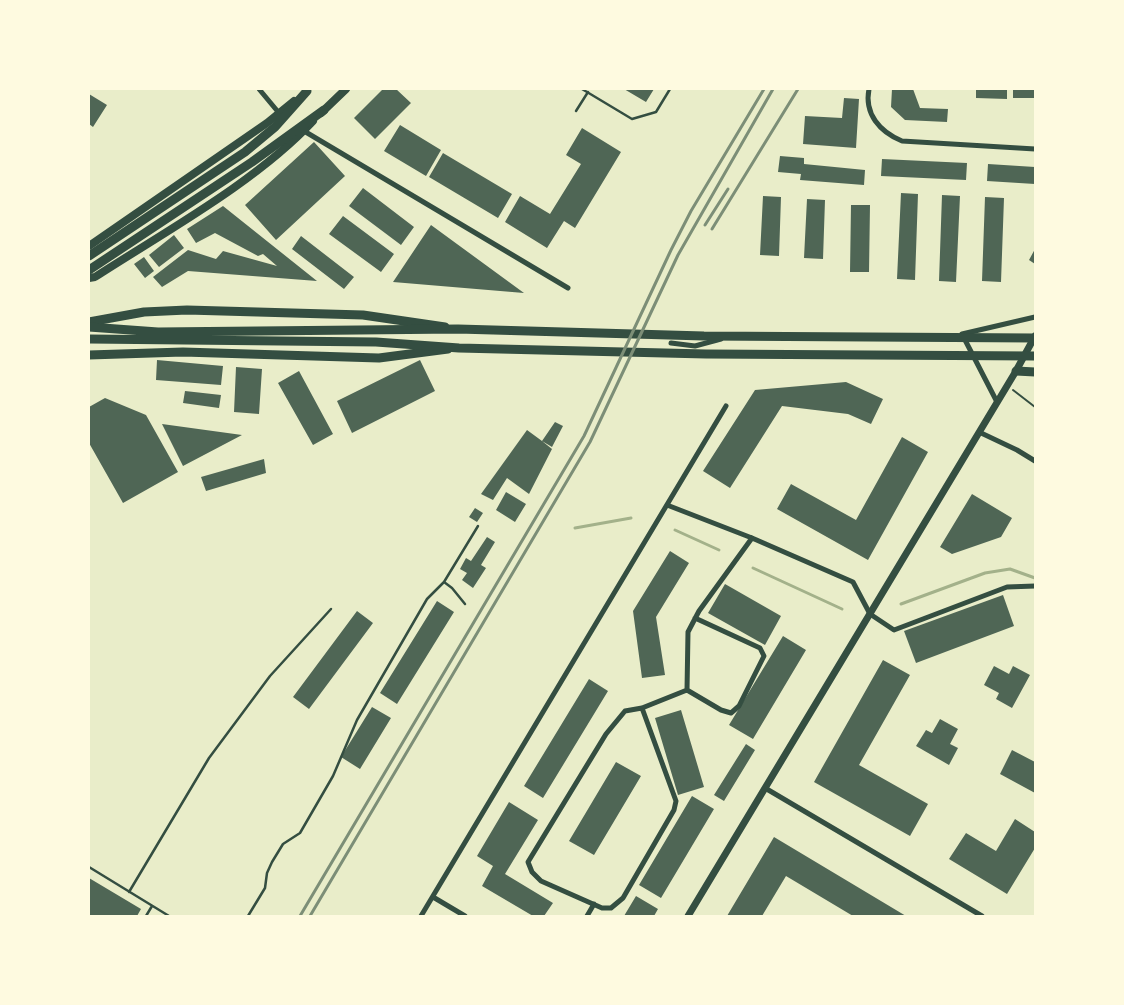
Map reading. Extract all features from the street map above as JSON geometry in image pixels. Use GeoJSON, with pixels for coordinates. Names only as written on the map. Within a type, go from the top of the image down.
{"type":"FeatureCollection","features":[{"type":"Feature","properties":{"kind":"main road"},"geometry":{"type":"LineString","coordinates":[[89,278],[95,277],[214,200],[290,146],[346,89]]}},
{"type":"Feature","properties":{"kind":"main road"},"geometry":{"type":"LineString","coordinates":[[89,246],[279,113],[308,90]]}},
{"type":"Feature","properties":{"kind":"main road"},"geometry":{"type":"LineString","coordinates":[[89,256],[245,152],[275,127],[308,90]]}},
{"type":"Feature","properties":{"kind":"main road"},"geometry":{"type":"LineString","coordinates":[[89,270],[252,162],[282,138],[324,110]]}},
{"type":"Feature","properties":{"kind":"main road"},"geometry":{"type":"LineString","coordinates":[[89,322],[144,312],[187,310],[363,315],[458,328]]}},
{"type":"Feature","properties":{"kind":"main road"},"geometry":{"type":"LineString","coordinates":[[89,327],[158,332],[458,328],[704,336],[1035,337]]}},
{"type":"Feature","properties":{"kind":"main road"},"geometry":{"type":"LineString","coordinates":[[89,339],[376,342],[460,348],[706,354],[1035,356]]}},
{"type":"Feature","properties":{"kind":"main road"},"geometry":{"type":"LineString","coordinates":[[89,355],[183,352],[379,358],[460,348]]}},
{"type":"Feature","properties":{"kind":"main road"},"geometry":{"type":"LineString","coordinates":[[1016,371],[1035,372]]}},
{"type":"Feature","properties":{"kind":"street"},"geometry":{"type":"LineString","coordinates":[[259,89],[279,113]]}},
{"type":"Feature","properties":{"kind":"street"},"geometry":{"type":"LineString","coordinates":[[869,89],[867,100],[872,116],[887,135],[902,141],[1035,149]]}},
{"type":"Feature","properties":{"kind":"street"},"geometry":{"type":"LineString","coordinates":[[304,131],[568,288]]}},
{"type":"Feature","properties":{"kind":"street"},"geometry":{"type":"LineString","coordinates":[[672,343],[695,346],[742,334],[962,334],[1035,317]]}},
{"type":"Feature","properties":{"kind":"street"},"geometry":{"type":"LineString","coordinates":[[962,334],[997,402]]}},
{"type":"Feature","properties":{"kind":"street"},"geometry":{"type":"LineString","coordinates":[[688,916],[1035,337]]}},
{"type":"Feature","properties":{"kind":"street"},"geometry":{"type":"LineString","coordinates":[[421,916],[726,406]]}},
{"type":"Feature","properties":{"kind":"street"},"geometry":{"type":"LineString","coordinates":[[979,432],[1018,450],[1035,461]]}},
{"type":"Feature","properties":{"kind":"street"},"geometry":{"type":"LineString","coordinates":[[667,505],[752,538],[853,582],[870,614],[894,630],[1008,587],[1035,586]]}},
{"type":"Feature","properties":{"kind":"street"},"geometry":{"type":"LineString","coordinates":[[687,690],[688,632],[752,538]]}},
{"type":"Feature","properties":{"kind":"street"},"geometry":{"type":"LineString","coordinates":[[687,690],[721,710],[731,713],[738,706],[764,656],[760,648],[696,618]]}},
{"type":"Feature","properties":{"kind":"street"},"geometry":{"type":"LineString","coordinates":[[642,708],[676,801],[674,810],[623,898],[610,908],[602,908],[541,881],[532,872],[528,862],[606,734],[625,711],[642,708],[687,690]]}},
{"type":"Feature","properties":{"kind":"street"},"geometry":{"type":"LineString","coordinates":[[765,788],[982,916]]}},
{"type":"Feature","properties":{"kind":"street"},"geometry":{"type":"LineString","coordinates":[[433,897],[465,916]]}},
{"type":"Feature","properties":{"kind":"street"},"geometry":{"type":"LineString","coordinates":[[587,916],[594,904]]}},
{"type":"Feature","properties":{"kind":"lane"},"geometry":{"type":"LineString","coordinates":[[582,89],[632,119],[656,112],[670,89]]}},
{"type":"Feature","properties":{"kind":"lane"},"geometry":{"type":"LineString","coordinates":[[576,111],[588,92]]}},
{"type":"Feature","properties":{"kind":"lane"},"geometry":{"type":"LineString","coordinates":[[248,916],[265,888],[267,873],[272,862],[283,844],[300,833],[333,776],[357,720],[427,599],[444,582],[478,526]]}},
{"type":"Feature","properties":{"kind":"lane"},"geometry":{"type":"LineString","coordinates":[[444,582],[452,588],[465,604]]}},
{"type":"Feature","properties":{"kind":"lane"},"geometry":{"type":"LineString","coordinates":[[129,892],[209,758],[270,676],[331,609]]}},
{"type":"Feature","properties":{"kind":"lane"},"geometry":{"type":"LineString","coordinates":[[89,867],[169,916]]}},
{"type":"Feature","properties":{"kind":"lane"},"geometry":{"type":"LineString","coordinates":[[146,916],[152,906]]}},
{"type":"Feature","properties":{"kind":"path"},"geometry":{"type":"LineString","coordinates":[[1007,386],[1035,407]]}},
{"type":"Feature","properties":{"kind":"building"},"geometry":{"type":"Polygon","coordinates":[[[383,89],[396,89],[411,103],[375,139],[354,118],[383,89]]]}},
{"type":"Feature","properties":{"kind":"building"},"geometry":{"type":"Polygon","coordinates":[[[624,89],[654,89],[646,102],[624,89]]]}},
{"type":"Feature","properties":{"kind":"building"},"geometry":{"type":"Polygon","coordinates":[[[892,89],[913,89],[920,108],[948,109],[947,122],[905,120],[891,107],[892,89]]]}},
{"type":"Feature","properties":{"kind":"building"},"geometry":{"type":"Polygon","coordinates":[[[976,89],[1007,89],[1007,99],[976,98],[976,89]]]}},
{"type":"Feature","properties":{"kind":"building"},"geometry":{"type":"Polygon","coordinates":[[[1013,89],[1035,89],[1035,98],[1013,98],[1013,89]]]}},
{"type":"Feature","properties":{"kind":"building"},"geometry":{"type":"Polygon","coordinates":[[[89,94],[107,105],[93,127],[89,124],[89,94]]]}},
{"type":"Feature","properties":{"kind":"building"},"geometry":{"type":"Polygon","coordinates":[[[844,98],[859,99],[856,148],[803,144],[805,116],[842,118],[844,98]]]}},
{"type":"Feature","properties":{"kind":"building"},"geometry":{"type":"Polygon","coordinates":[[[400,125],[441,150],[426,176],[384,151],[400,125]]]}},
{"type":"Feature","properties":{"kind":"building"},"geometry":{"type":"Polygon","coordinates":[[[582,128],[621,152],[575,228],[564,221],[547,248],[505,222],[520,196],[550,214],[581,164],[566,155],[582,128]]]}},
{"type":"Feature","properties":{"kind":"building"},"geometry":{"type":"Polygon","coordinates":[[[314,142],[345,176],[276,240],[245,205],[314,142]]]}},
{"type":"Feature","properties":{"kind":"building"},"geometry":{"type":"Polygon","coordinates":[[[443,153],[512,194],[498,218],[429,177],[443,153]]]}},
{"type":"Feature","properties":{"kind":"building"},"geometry":{"type":"Polygon","coordinates":[[[780,156],[804,158],[804,164],[865,170],[864,185],[800,180],[801,174],[778,172],[780,156]]]}},
{"type":"Feature","properties":{"kind":"building"},"geometry":{"type":"Polygon","coordinates":[[[882,159],[967,163],[966,180],[881,176],[882,159]]]}},
{"type":"Feature","properties":{"kind":"building"},"geometry":{"type":"Polygon","coordinates":[[[988,164],[1035,167],[1035,184],[987,181],[988,164]]]}},
{"type":"Feature","properties":{"kind":"building"},"geometry":{"type":"Polygon","coordinates":[[[363,188],[414,227],[401,245],[349,206],[363,188]]]}},
{"type":"Feature","properties":{"kind":"building"},"geometry":{"type":"Polygon","coordinates":[[[901,193],[918,194],[915,280],[897,279],[901,193]]]}},
{"type":"Feature","properties":{"kind":"building"},"geometry":{"type":"Polygon","coordinates":[[[942,195],[960,196],[956,282],[939,281],[942,195]]]}},
{"type":"Feature","properties":{"kind":"building"},"geometry":{"type":"Polygon","coordinates":[[[763,196],[781,197],[779,256],[760,255],[763,196]]]}},
{"type":"Feature","properties":{"kind":"building"},"geometry":{"type":"Polygon","coordinates":[[[985,197],[1004,198],[1001,282],[982,281],[985,197]]]}},
{"type":"Feature","properties":{"kind":"building"},"geometry":{"type":"Polygon","coordinates":[[[807,199],[825,200],[823,259],[804,258],[807,199]]]}},
{"type":"Feature","properties":{"kind":"building"},"geometry":{"type":"Polygon","coordinates":[[[851,205],[870,205],[869,272],[850,272],[851,205]]]}},
{"type":"Feature","properties":{"kind":"building"},"geometry":{"type":"Polygon","coordinates":[[[223,206],[317,281],[188,271],[162,287],[153,277],[188,250],[216,259],[223,251],[277,266],[263,254],[258,256],[215,233],[196,243],[187,229],[223,206]]]}},
{"type":"Feature","properties":{"kind":"building"},"geometry":{"type":"Polygon","coordinates":[[[343,216],[394,254],[381,272],[329,234],[343,216]]]}},
{"type":"Feature","properties":{"kind":"building"},"geometry":{"type":"Polygon","coordinates":[[[431,225],[524,293],[393,282],[431,225]]]}},
{"type":"Feature","properties":{"kind":"building"},"geometry":{"type":"Polygon","coordinates":[[[174,235],[184,248],[159,267],[149,255],[174,235]]]}},
{"type":"Feature","properties":{"kind":"building"},"geometry":{"type":"Polygon","coordinates":[[[301,236],[354,277],[344,289],[292,249],[301,236]]]}},
{"type":"Feature","properties":{"kind":"building"},"geometry":{"type":"Polygon","coordinates":[[[1035,249],[1035,264],[1029,260],[1035,249]]]}},
{"type":"Feature","properties":{"kind":"building"},"geometry":{"type":"Polygon","coordinates":[[[144,257],[154,271],[145,278],[134,264],[144,257]]]}},
{"type":"Feature","properties":{"kind":"building"},"geometry":{"type":"Polygon","coordinates":[[[157,360],[223,366],[221,385],[156,380],[157,360]]]}},
{"type":"Feature","properties":{"kind":"building"},"geometry":{"type":"Polygon","coordinates":[[[420,360],[435,391],[352,433],[337,401],[420,360]]]}},
{"type":"Feature","properties":{"kind":"building"},"geometry":{"type":"Polygon","coordinates":[[[236,367],[262,369],[259,414],[234,412],[236,367]]]}},
{"type":"Feature","properties":{"kind":"building"},"geometry":{"type":"Polygon","coordinates":[[[299,371],[333,434],[313,445],[278,383],[299,371]]]}},
{"type":"Feature","properties":{"kind":"building"},"geometry":{"type":"Polygon","coordinates":[[[846,382],[883,399],[871,424],[848,414],[782,406],[730,488],[703,471],[755,390],[846,382]]]}},
{"type":"Feature","properties":{"kind":"building"},"geometry":{"type":"Polygon","coordinates":[[[185,391],[221,395],[219,408],[183,403],[185,391]]]}},
{"type":"Feature","properties":{"kind":"building"},"geometry":{"type":"Polygon","coordinates":[[[105,398],[146,415],[178,472],[123,503],[89,443],[89,407],[105,398]]]}},
{"type":"Feature","properties":{"kind":"building"},"geometry":{"type":"Polygon","coordinates":[[[555,422],[563,426],[552,447],[542,441],[555,422]]]}},
{"type":"Feature","properties":{"kind":"building"},"geometry":{"type":"Polygon","coordinates":[[[162,424],[242,435],[183,466],[162,424]]]}},
{"type":"Feature","properties":{"kind":"building"},"geometry":{"type":"Polygon","coordinates":[[[527,430],[552,449],[529,494],[507,478],[493,500],[481,494],[527,430]]]}},
{"type":"Feature","properties":{"kind":"building"},"geometry":{"type":"Polygon","coordinates":[[[902,437],[928,452],[868,560],[777,509],[791,484],[856,520],[902,437]]]}},
{"type":"Feature","properties":{"kind":"building"},"geometry":{"type":"Polygon","coordinates":[[[264,459],[266,473],[206,491],[201,477],[264,459]]]}},
{"type":"Feature","properties":{"kind":"building"},"geometry":{"type":"Polygon","coordinates":[[[506,492],[526,504],[515,522],[496,510],[506,492]]]}},
{"type":"Feature","properties":{"kind":"building"},"geometry":{"type":"Polygon","coordinates":[[[972,494],[1012,518],[1001,537],[952,554],[940,547],[972,494]]]}},
{"type":"Feature","properties":{"kind":"building"},"geometry":{"type":"Polygon","coordinates":[[[475,508],[483,513],[477,522],[469,517],[475,508]]]}},
{"type":"Feature","properties":{"kind":"building"},"geometry":{"type":"Polygon","coordinates":[[[487,537],[495,542],[481,565],[486,568],[473,588],[462,580],[467,573],[460,569],[466,558],[471,561],[487,537]]]}},
{"type":"Feature","properties":{"kind":"building"},"geometry":{"type":"Polygon","coordinates":[[[670,551],[689,563],[656,617],[665,675],[642,678],[633,611],[670,551]]]}},
{"type":"Feature","properties":{"kind":"building"},"geometry":{"type":"Polygon","coordinates":[[[725,584],[781,616],[765,645],[708,613],[725,584]]]}},
{"type":"Feature","properties":{"kind":"building"},"geometry":{"type":"Polygon","coordinates":[[[1003,595],[1014,626],[916,663],[904,631],[1003,595]]]}},
{"type":"Feature","properties":{"kind":"building"},"geometry":{"type":"Polygon","coordinates":[[[437,601],[454,612],[397,704],[380,693],[437,601]]]}},
{"type":"Feature","properties":{"kind":"building"},"geometry":{"type":"Polygon","coordinates":[[[357,611],[373,623],[309,709],[293,697],[357,611]]]}},
{"type":"Feature","properties":{"kind":"building"},"geometry":{"type":"Polygon","coordinates":[[[783,636],[806,650],[753,739],[729,725],[783,636]]]}},
{"type":"Feature","properties":{"kind":"building"},"geometry":{"type":"Polygon","coordinates":[[[883,660],[910,675],[859,765],[928,804],[910,836],[814,782],[883,660]]]}},
{"type":"Feature","properties":{"kind":"building"},"geometry":{"type":"Polygon","coordinates":[[[994,666],[1009,674],[1013,666],[1030,675],[1012,708],[996,699],[999,693],[984,685],[994,666]]]}},
{"type":"Feature","properties":{"kind":"building"},"geometry":{"type":"Polygon","coordinates":[[[589,679],[608,691],[543,798],[524,786],[589,679]]]}},
{"type":"Feature","properties":{"kind":"building"},"geometry":{"type":"Polygon","coordinates":[[[372,707],[391,718],[360,769],[341,757],[372,707]]]}},
{"type":"Feature","properties":{"kind":"building"},"geometry":{"type":"Polygon","coordinates":[[[681,710],[704,787],[678,795],[655,718],[681,710]]]}},
{"type":"Feature","properties":{"kind":"building"},"geometry":{"type":"Polygon","coordinates":[[[940,719],[958,729],[950,744],[958,748],[949,765],[916,746],[926,730],[932,733],[940,719]]]}},
{"type":"Feature","properties":{"kind":"building"},"geometry":{"type":"Polygon","coordinates":[[[746,744],[755,750],[724,801],[714,795],[746,744]]]}},
{"type":"Feature","properties":{"kind":"building"},"geometry":{"type":"Polygon","coordinates":[[[1012,750],[1035,762],[1035,793],[1000,774],[1012,750]]]}},
{"type":"Feature","properties":{"kind":"building"},"geometry":{"type":"Polygon","coordinates":[[[616,762],[641,776],[594,855],[569,841],[616,762]]]}},
{"type":"Feature","properties":{"kind":"building"},"geometry":{"type":"Polygon","coordinates":[[[692,796],[714,809],[661,898],[639,885],[692,796]]]}},
{"type":"Feature","properties":{"kind":"building"},"geometry":{"type":"Polygon","coordinates":[[[509,802],[538,820],[505,874],[553,903],[544,916],[533,916],[482,886],[493,866],[477,856],[509,802]]]}},
{"type":"Feature","properties":{"kind":"building"},"geometry":{"type":"Polygon","coordinates":[[[1015,819],[1035,832],[1035,848],[1007,894],[949,859],[966,833],[996,851],[1015,819]]]}},
{"type":"Feature","properties":{"kind":"building"},"geometry":{"type":"Polygon","coordinates":[[[774,837],[906,916],[853,916],[786,876],[762,916],[727,916],[774,837]]]}},
{"type":"Feature","properties":{"kind":"building"},"geometry":{"type":"Polygon","coordinates":[[[89,878],[141,909],[137,916],[89,916],[89,878]]]}},
{"type":"Feature","properties":{"kind":"building"},"geometry":{"type":"Polygon","coordinates":[[[636,896],[658,909],[654,916],[624,916],[636,896]]]}},
{"type":"Feature","properties":{"kind":"waterway"},"geometry":{"type":"LineString","coordinates":[[575,528],[631,518]]}},
{"type":"Feature","properties":{"kind":"waterway"},"geometry":{"type":"LineString","coordinates":[[675,530],[719,550]]}},
{"type":"Feature","properties":{"kind":"waterway"},"geometry":{"type":"LineString","coordinates":[[753,568],[842,609]]}},
{"type":"Feature","properties":{"kind":"waterway"},"geometry":{"type":"LineString","coordinates":[[901,604],[985,573],[1010,569],[1035,578]]}},
{"type":"Feature","properties":{"kind":"railway"},"geometry":{"type":"LineString","coordinates":[[300,916],[584,436],[691,211],[764,89]]}},
{"type":"Feature","properties":{"kind":"railway"},"geometry":{"type":"LineString","coordinates":[[310,916],[590,442],[678,255],[773,89]]}},
{"type":"Feature","properties":{"kind":"railway"},"geometry":{"type":"LineString","coordinates":[[712,229],[798,89]]}},
{"type":"Feature","properties":{"kind":"railway"},"geometry":{"type":"LineString","coordinates":[[705,225],[728,189]]}}]}
